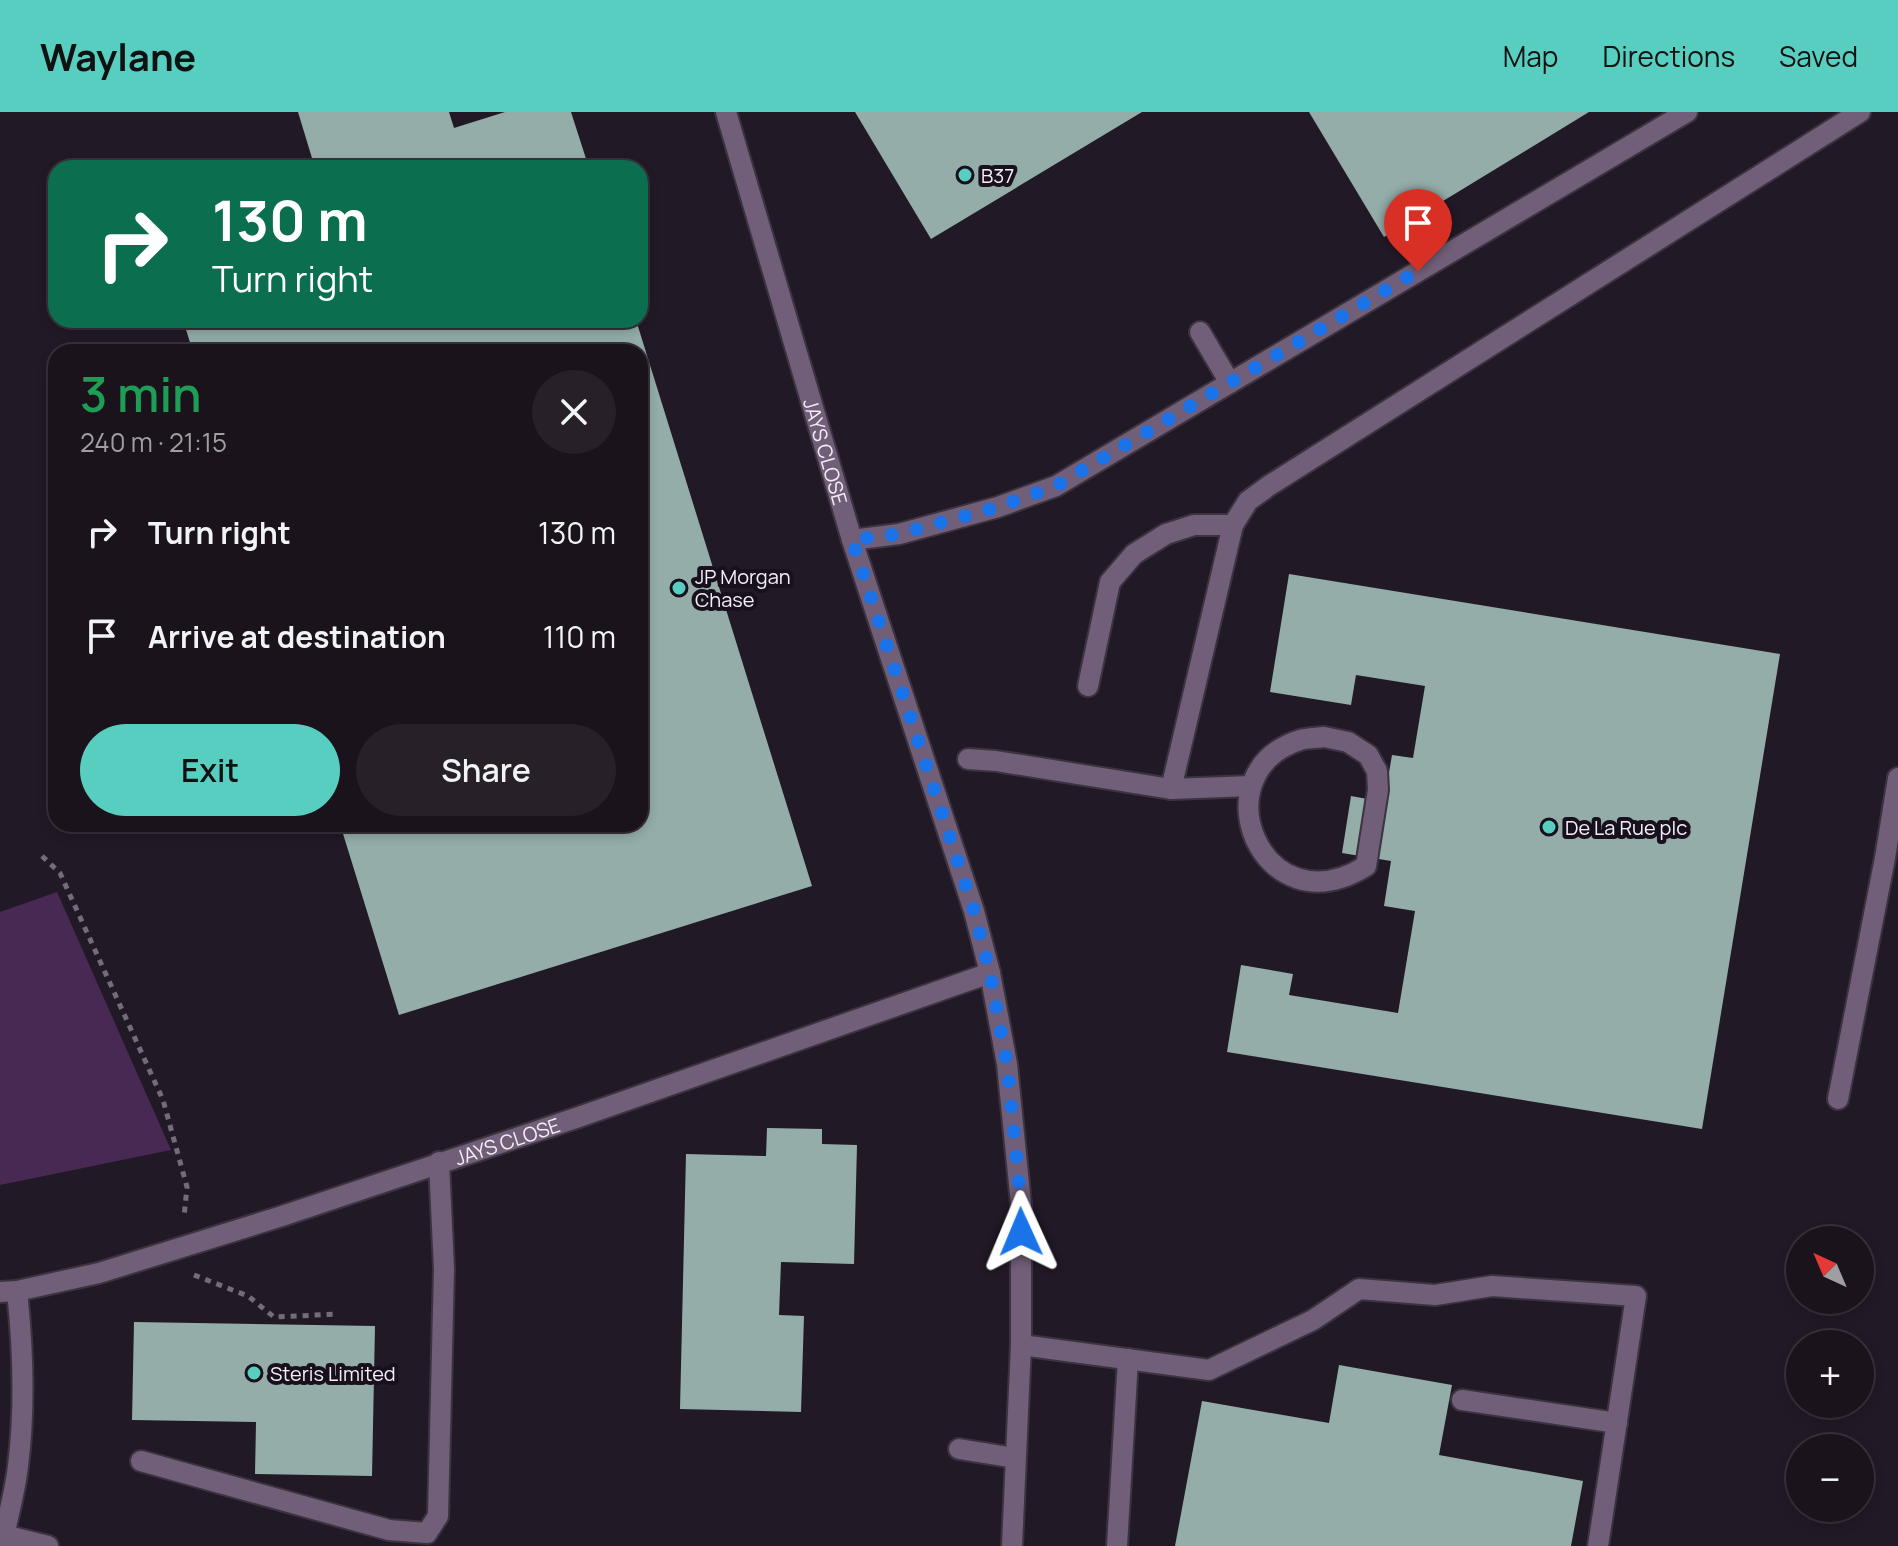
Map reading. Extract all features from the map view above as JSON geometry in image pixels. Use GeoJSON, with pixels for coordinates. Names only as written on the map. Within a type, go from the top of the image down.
{"type":"FeatureCollection","features":[{"type":"Feature","properties":{"kind":"street","name":"JAYS CLOSE"},"geometry":{"type":"LineString","coordinates":[[726,112],[852,540],[974,911],[990,973],[1007,1064],[1021,1204],[1021,1345],[1012,1546]]}},
{"type":"Feature","properties":{"kind":"street"},"geometry":{"type":"LineString","coordinates":[[852,540],[899,534],[998,507],[1056,486],[1687,112]]}},
{"type":"Feature","properties":{"kind":"street"},"geometry":{"type":"LineString","coordinates":[[1171,789],[1233,525],[1248,501],[1860,112]]}},
{"type":"Feature","properties":{"kind":"street"},"geometry":{"type":"LineString","coordinates":[[1200,332],[1230,383]]}},
{"type":"Feature","properties":{"kind":"street"},"geometry":{"type":"LineString","coordinates":[[1088,686],[1110,582],[1134,554],[1166,534],[1194,525],[1233,525]]}},
{"type":"Feature","properties":{"kind":"street"},"geometry":{"type":"LineString","coordinates":[[1324,737],[1348,742],[1368,755],[1377,771],[1378,790],[1366,866],[1351,876],[1328,882],[1304,881],[1281,871],[1263,855],[1252,834],[1248,810],[1251,786],[1263,766],[1280,749],[1302,740],[1324,737]]}},
{"type":"Feature","properties":{"kind":"street"},"geometry":{"type":"LineString","coordinates":[[968,759],[1171,789],[1251,786]]}},
{"type":"Feature","properties":{"kind":"street"},"geometry":{"type":"LineString","coordinates":[[1838,1099],[1898,778]]}},
{"type":"Feature","properties":{"kind":"street","name":"JAYS CLOSE"},"geometry":{"type":"LineString","coordinates":[[3,1541],[18,1466],[21,1406],[20,1325],[8,1292],[113,1268],[279,1217],[576,1118],[990,973]]}},
{"type":"Feature","properties":{"kind":"street"},"geometry":{"type":"LineString","coordinates":[[141,1461],[389,1530],[427,1533],[438,1516],[444,1269],[439,1162]]}},
{"type":"Feature","properties":{"kind":"street"},"geometry":{"type":"LineString","coordinates":[[1021,1345],[1209,1370],[1313,1320],[1359,1289],[1435,1295],[1492,1286],[1636,1296],[1598,1546]]}},
{"type":"Feature","properties":{"kind":"street"},"geometry":{"type":"LineString","coordinates":[[1117,1546],[1128,1359]]}},
{"type":"Feature","properties":{"kind":"street"},"geometry":{"type":"LineString","coordinates":[[1462,1400],[1617,1423]]}},
{"type":"Feature","properties":{"kind":"street"},"geometry":{"type":"LineString","coordinates":[[959,1449],[1015,1458]]}},
{"type":"Feature","properties":{"kind":"street"},"geometry":{"type":"LineString","coordinates":[[3,1541],[48,1546]]}},
{"type":"Feature","properties":{"kind":"path"},"geometry":{"type":"LineString","coordinates":[[42,856],[60,873],[163,1100],[187,1187]]}},
{"type":"Feature","properties":{"kind":"path"},"geometry":{"type":"LineString","coordinates":[[192,1275],[248,1296],[274,1317],[338,1314]]}},
{"type":"Feature","properties":{"kind":"shaded area"},"geometry":{"type":"Polygon","coordinates":[[[57,892],[171,1150],[0,1185],[0,912],[57,892]]]}},
{"type":"Feature","properties":{"kind":"building"},"geometry":{"type":"Polygon","coordinates":[[[298,112],[449,112],[454,128],[505,112],[571,112],[586,160],[313,160],[298,112]]]}},
{"type":"Feature","properties":{"kind":"building","name":"B37"},"geometry":{"type":"Polygon","coordinates":[[[855,112],[1142,112],[931,239],[855,112]]]}},
{"type":"Feature","properties":{"kind":"building"},"geometry":{"type":"Polygon","coordinates":[[[1309,112],[1589,112],[1384,237],[1309,112]]]}},
{"type":"Feature","properties":{"kind":"building","name":"JP Morgan Chase"},"geometry":{"type":"Polygon","coordinates":[[[186,328],[638,328],[643,344],[190,344],[186,328]]]}},
{"type":"Feature","properties":{"kind":"building","name":"JP Morgan Chase"},"geometry":{"type":"Polygon","coordinates":[[[648,359],[812,886],[399,1015],[342,832],[648,832],[648,359]]]}},
{"type":"Feature","properties":{"kind":"building","name":"De La Rue plc"},"geometry":{"type":"Polygon","coordinates":[[[1289,574],[1780,654],[1702,1129],[1227,1052],[1241,965],[1293,974],[1289,995],[1398,1013],[1415,911],[1384,906],[1391,861],[1342,853],[1351,796],[1384,802],[1392,755],[1413,758],[1425,686],[1356,675],[1351,705],[1270,692],[1289,574]]]}},
{"type":"Feature","properties":{"kind":"building"},"geometry":{"type":"Polygon","coordinates":[[[767,1128],[822,1129],[822,1144],[857,1145],[854,1264],[781,1262],[779,1315],[804,1316],[801,1412],[680,1409],[686,1154],[766,1156],[767,1128]]]}},
{"type":"Feature","properties":{"kind":"building","name":"Steris Limited"},"geometry":{"type":"Polygon","coordinates":[[[134,1322],[375,1326],[372,1476],[255,1474],[256,1422],[132,1420],[134,1322]]]}},
{"type":"Feature","properties":{"kind":"building"},"geometry":{"type":"Polygon","coordinates":[[[1339,1365],[1452,1385],[1439,1455],[1583,1481],[1571,1546],[1175,1546],[1202,1401],[1329,1423],[1339,1365]]]}},
{"type":"Feature","properties":{"kind":"place","name":"B37"},"geometry":{"type":"Point","coordinates":[965,175]}},
{"type":"Feature","properties":{"kind":"place","name":"JP Morgan Chase"},"geometry":{"type":"Point","coordinates":[679,588]}},
{"type":"Feature","properties":{"kind":"place","name":"De La Rue plc"},"geometry":{"type":"Point","coordinates":[1549,827]}},
{"type":"Feature","properties":{"kind":"place","name":"Steris Limited"},"geometry":{"type":"Point","coordinates":[254,1373]}},
{"type":"Feature","properties":{"kind":"route"},"geometry":{"type":"LineString","coordinates":[[1021,1232],[1007,1064],[990,973],[974,911],[852,540],[899,534],[998,507],[1056,486],[1418,271]]}}]}
